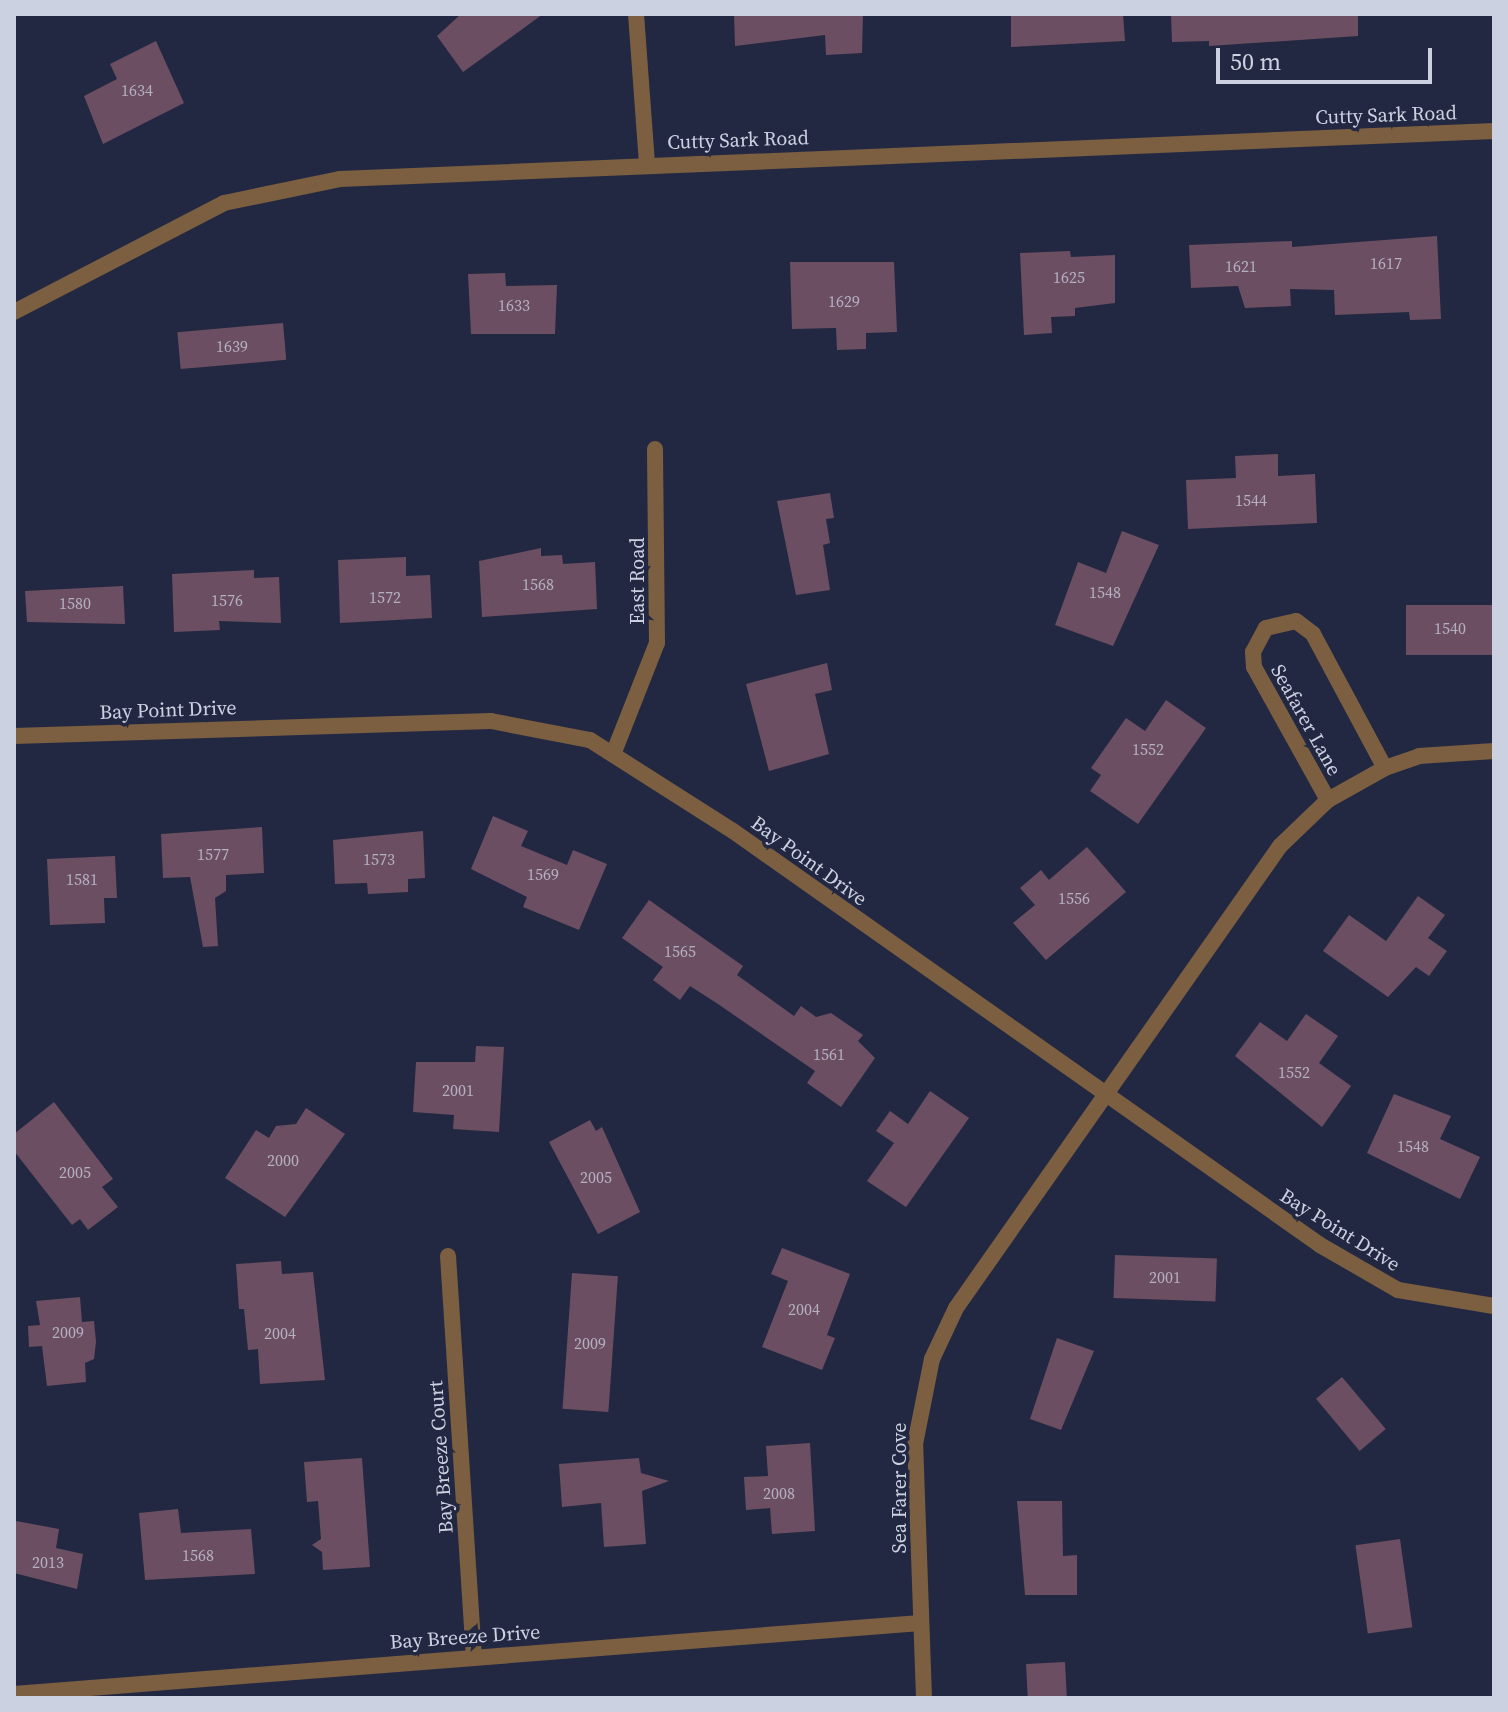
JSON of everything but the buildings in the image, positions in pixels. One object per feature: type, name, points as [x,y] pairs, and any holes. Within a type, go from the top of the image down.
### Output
[{"type":"street","points":[[636,14],[647,164]]},
{"type":"street","name":"Cutty Sark Road","points":[[14,312],[166,230],[278,187],[647,164],[1494,131]]},
{"type":"street","name":"East Road","points":[[614,752],[657,643],[655,449]]},
{"type":"street","name":"Seafarer Lane","points":[[1328,800],[1254,667],[1266,628],[1296,621],[1313,634],[1385,768]]},
{"type":"street","name":"Bay Point Drive","points":[[14,736],[491,721],[537,725],[614,752],[1106,1092],[1320,1245],[1398,1290],[1494,1306]]},
{"type":"street","name":"Seafarer Lane","points":[[1106,1092],[1280,846],[1328,800],[1385,768],[1419,756],[1494,751]]},
{"type":"street","name":"Sea Farer Cove","points":[[924,1698],[915,1444],[932,1359],[956,1308],[1106,1092]]},
{"type":"street","name":"Bay Breeze Court","points":[[448,1256],[474,1656]]},
{"type":"street","name":"Bay Breeze Drive","points":[[14,1694],[920,1623]]}]
